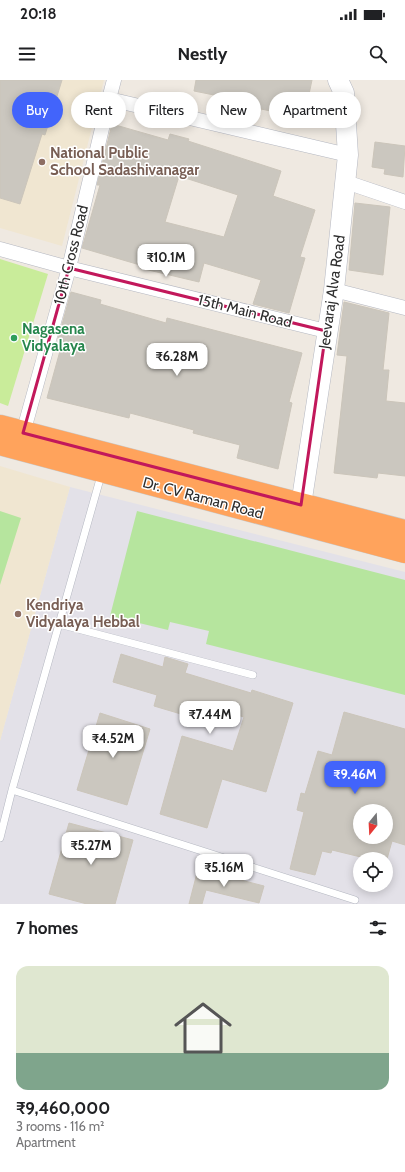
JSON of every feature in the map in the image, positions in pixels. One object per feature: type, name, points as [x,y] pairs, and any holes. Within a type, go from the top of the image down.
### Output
[{"type":"highway","name":"Dr. CV Raman Road","points":[[0,426],[23,433],[302,496],[405,531]]},
{"type":"highway","name":"Dr. CV Raman Road","points":[[0,444],[405,552]]},
{"type":"street","name":"10th Cross Road","points":[[111,92],[114,80]]},
{"type":"street","name":"Jeevaraj Alva Road","points":[[302,496],[326,331],[334,290],[346,182],[348,156],[344,93],[338,80]]},
{"type":"street","points":[[126,103],[348,156]]},
{"type":"street","name":"10th Cross Road","points":[[23,433],[69,268],[102,128]]},
{"type":"street","points":[[346,182],[405,202]]},
{"type":"street","name":"15th Main Road","points":[[0,249],[69,268],[326,331]]},
{"type":"street","points":[[334,290],[405,308]]},
{"type":"lane","points":[[0,838],[12,790],[102,471]]},
{"type":"lane","points":[[59,624],[253,674]]},
{"type":"lane","points":[[12,790],[355,900]]},
{"type":"highlighted area","points":[[69,268],[326,331],[301,505],[23,433]]},
{"type":"shaded area","name":"National Public School Sadashivanagar","points":[[0,80],[104,80],[101,92],[71,92],[71,128],[92,128],[62,246],[0,228]]},
{"type":"shaded area","name":"Kendriya Vidyalaya Hebbal","points":[[0,466],[70,487],[0,741]]},
{"type":"shaded area","points":[[70,487],[405,572],[405,904],[0,904],[0,741]]},
{"type":"green space","name":"Nagasena Vidyalaya","points":[[0,259],[48,274],[8,406],[0,403]]},
{"type":"green space","points":[[0,511],[21,518],[0,585]]},
{"type":"green space","points":[[137,511],[405,580],[405,695],[206,644],[209,631],[170,622],[168,630],[110,616]]},
{"type":"building","points":[[0,80],[62,80],[58,92],[12,92],[12,128],[47,128],[45,135],[42,134],[20,204],[0,198]]},
{"type":"building","points":[[196,80],[312,80],[309,92],[269,92],[269,111],[261,109],[261,92],[206,92],[206,93],[194,91]]},
{"type":"building","points":[[111,128],[126,128],[168,140],[170,134],[189,139],[188,141],[281,171],[273,196],[315,210],[300,257],[305,258],[289,313],[253,304],[261,280],[204,263],[199,282],[140,268],[140,265],[82,248],[100,185],[97,185]],"holes":[[[179,176],[238,195],[224,237],[165,222]]]},
{"type":"building","points":[[375,142],[405,146],[403,177],[384,174],[385,169],[372,167]]},
{"type":"building","points":[[355,203],[390,207],[383,275],[349,270]]},
{"type":"building","points":[[71,292],[101,300],[100,304],[166,323],[167,318],[302,353],[289,402],[292,403],[278,469],[237,458],[240,445],[193,433],[194,430],[130,413],[129,418],[47,398],[63,340],[58,339]]},
{"type":"building","points":[[344,302],[389,313],[383,370],[389,370],[386,401],[405,403],[405,476],[378,473],[377,478],[334,473],[347,356],[337,355]]},
{"type":"building","points":[[121,654],[163,667],[165,657],[188,664],[185,673],[251,693],[252,690],[293,703],[266,792],[222,779],[207,828],[160,814],[182,736],[233,751],[244,717],[195,703],[191,717],[154,706],[157,695],[113,682]]},
{"type":"building","points":[[344,712],[405,729],[405,845],[393,841],[393,804],[353,804],[353,844],[391,844],[389,852],[353,852],[353,855],[332,850],[331,853],[322,851],[315,875],[290,869],[304,812],[297,810],[301,793],[305,794],[318,751],[332,755]]},
{"type":"building","points":[[100,713],[150,729],[127,805],[77,790]]},
{"type":"building","points":[[69,823],[133,840],[115,904],[87,904],[49,894]]},
{"type":"building","points":[[198,869],[264,886],[259,903],[206,890],[202,904],[189,904]]},
{"type":"place","name":"National Public School Sadashivanagar","points":[[42,162]]},
{"type":"place","name":"Nagasena Vidyalaya","points":[[14,338]]},
{"type":"place","name":"Kendriya Vidyalaya Hebbal","points":[[18,614]]}]
